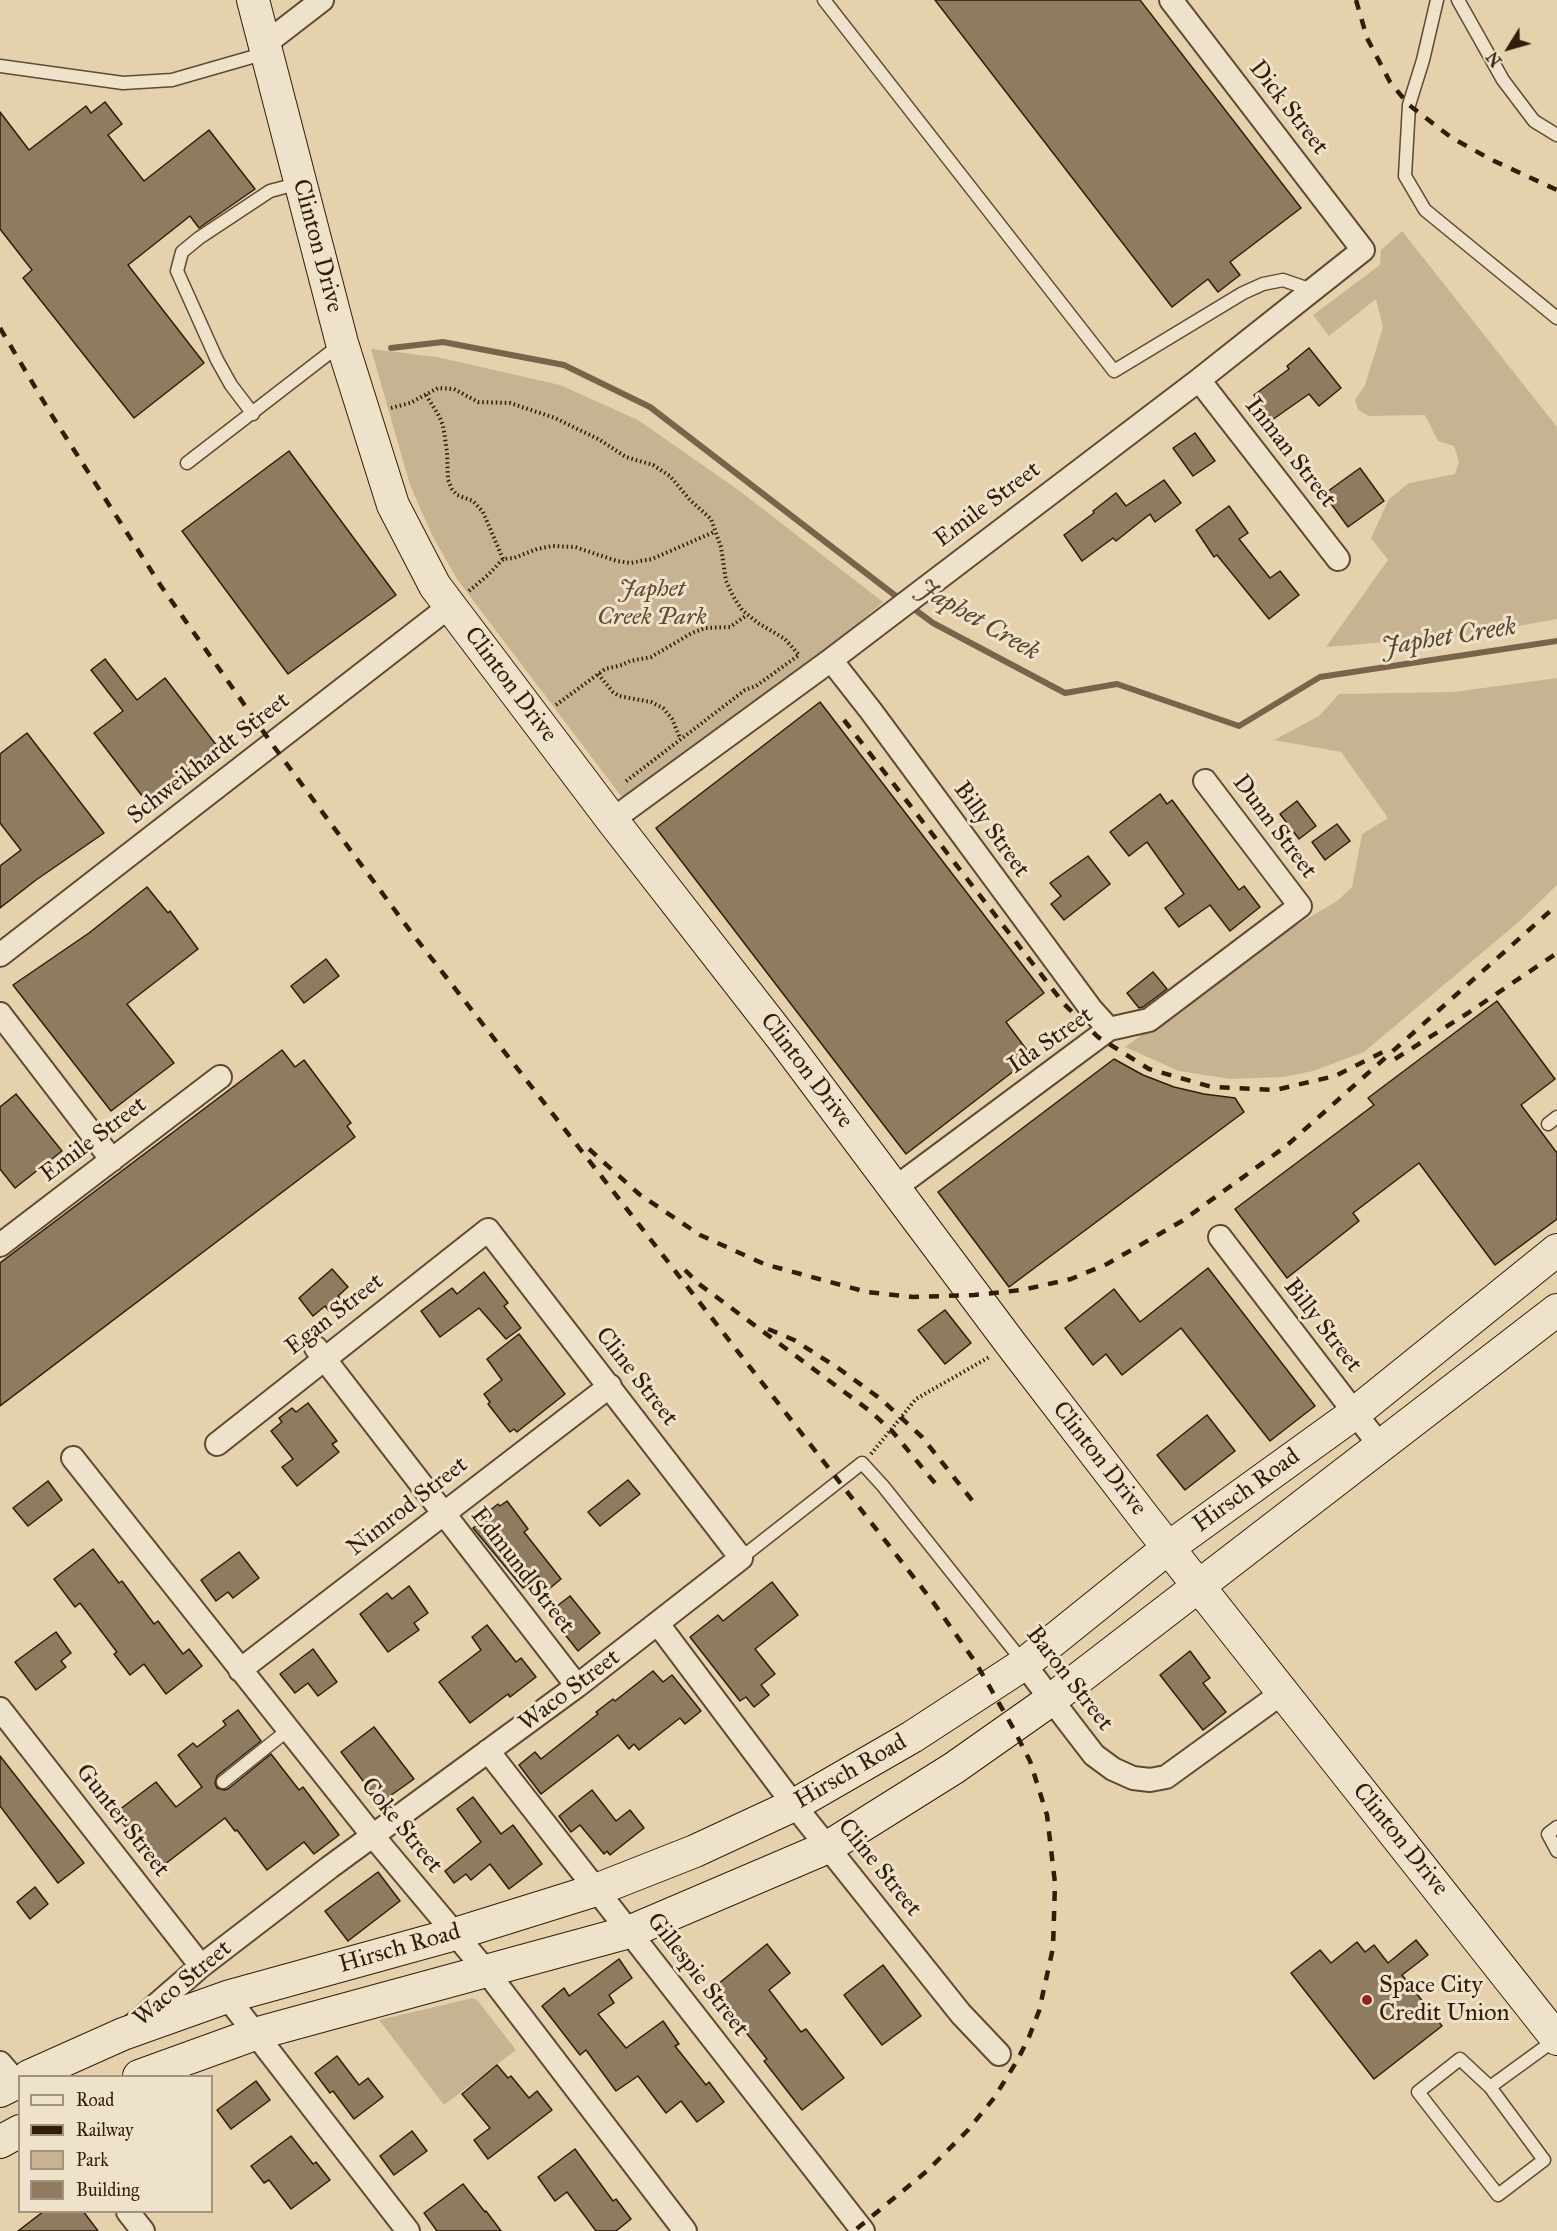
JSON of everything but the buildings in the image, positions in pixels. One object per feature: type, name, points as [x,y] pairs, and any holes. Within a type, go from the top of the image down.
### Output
[{"type":"main road","name":"Clinton Drive","points":[[254,0],[342,343],[393,505],[418,557],[459,598],[612,820],[895,1188],[1011,1344],[1168,1548],[1557,2039]]},
{"type":"main road","name":"Hirsch Road","points":[[26,2075],[123,2034],[227,1997],[455,1934],[596,1890],[695,1851],[794,1804],[912,1737],[1024,1664],[1168,1548],[1355,1413],[1557,1250]]},
{"type":"main road","name":"Hirsch Road","points":[[142,2075],[255,2034],[629,1932],[828,1847],[954,1768],[1052,1700],[1557,1310]]},
{"type":"main road","points":[[0,2142],[18,2132]]},
{"type":"street","points":[[266,48],[322,0]]},
{"type":"street","name":"Dick Street","points":[[1171,0],[1363,250]]},
{"type":"street","name":"Emile Street","points":[[612,820],[838,655],[1199,380],[1363,250]]},
{"type":"street","name":"Inman Street","points":[[1199,380],[1338,559]]},
{"type":"street","name":"Schweikhardt Street","points":[[0,955],[459,598]]},
{"type":"street","name":"Billy Street","points":[[838,655],[871,711],[1084,1000],[1109,1029]]},
{"type":"street","name":"Dunn Street","points":[[1205,781],[1300,906]]},
{"type":"street","name":"Ida Street","points":[[895,1188],[1109,1029],[1149,1020],[1300,906]]},
{"type":"street","points":[[0,1014],[112,1160]]},
{"type":"street","name":"Emile Street","points":[[0,1245],[220,1077]]},
{"type":"street","name":"Egan Street","points":[[217,1444],[319,1353],[488,1230]]},
{"type":"street","name":"Cline Street","points":[[488,1230],[741,1558]]},
{"type":"street","name":"Billy Street","points":[[1220,1237],[1382,1447]]},
{"type":"street","name":"Edmund Street","points":[[319,1353],[577,1686]]},
{"type":"street","name":"Nimrod Street","points":[[240,1670],[610,1386]]},
{"type":"street","name":"Coke Street","points":[[73,1458],[373,1836],[487,1972],[685,2231]]},
{"type":"street","name":"Waco Street","points":[[123,2034],[201,1966],[577,1686],[741,1558]]},
{"type":"street","name":"Cline Street","points":[[658,1624],[828,1847],[961,2014],[999,2054]]},
{"type":"street","name":"Baron Street","points":[[1024,1664],[1094,1755],[1113,1769],[1133,1778],[1150,1780],[1166,1777],[1282,1693]]},
{"type":"street","name":"Gunter Street","points":[[0,1709],[201,1966]]},
{"type":"street","name":"Gillespie Street","points":[[488,1751],[863,2231]]},
{"type":"street","points":[[227,1997],[408,2231]]},
{"type":"street","points":[[130,2213],[143,2231]]},
{"type":"lane","points":[[824,0],[1114,370],[1243,293],[1263,284],[1283,280],[1312,290]]},
{"type":"lane","points":[[1437,0],[1424,60],[1409,105],[1405,177],[1425,210],[1557,318]]},
{"type":"lane","points":[[1458,0],[1503,80],[1534,121],[1557,135]]},
{"type":"lane","points":[[0,66],[123,83],[172,80],[266,48]]},
{"type":"lane","points":[[253,414],[231,385],[177,271],[182,252],[199,238],[270,191],[301,183]]},
{"type":"lane","points":[[187,463],[342,343]]},
{"type":"lane","name":"Waco Street","points":[[741,1558],[862,1463]]},
{"type":"lane","name":"Baron Street","points":[[862,1463],[883,1486],[1024,1664]]},
{"type":"lane","points":[[223,1782],[288,1730]]},
{"type":"lane","points":[[1557,1827],[1548,1834],[1557,1851]]},
{"type":"lane","points":[[1490,2088],[1557,2039]]},
{"type":"lane","points":[[1460,2059],[1490,2088],[1544,2160],[1498,2195],[1418,2092],[1460,2059]]},
{"type":"path","points":[[391,408],[438,388],[454,389],[478,402],[510,403],[555,418],[600,440],[626,457],[662,470],[711,519],[721,548],[726,581],[747,615],[785,639],[799,655],[756,686],[745,690],[618,788]]},
{"type":"path","points":[[426,395],[443,425],[448,480],[452,489],[457,495],[473,501],[483,512],[503,559]]},
{"type":"path","points":[[459,598],[488,575],[503,559],[514,558],[537,549],[552,546],[575,547],[617,561],[641,562],[714,532]]},
{"type":"path","points":[[556,705],[605,669],[651,657],[698,630],[730,627],[747,615]]},
{"type":"path","points":[[598,674],[619,696],[651,702],[663,708],[672,719],[680,738]]},
{"type":"path","points":[[862,1463],[916,1399],[1011,1344]]},
{"type":"green space","points":[[1402,231],[1557,427],[1557,619],[1469,635],[1326,647],[1388,560],[1371,538],[1389,499],[1409,483],[1455,474],[1459,462],[1454,446],[1438,441],[1425,415],[1369,416],[1358,410],[1355,400],[1365,385],[1383,327],[1376,299],[1329,336],[1313,315],[1380,265],[1381,250]]},
{"type":"green space","name":"Japhet Creek Park","points":[[371,349],[437,357],[560,385],[638,420],[737,489],[883,602],[808,666],[624,800],[457,579],[432,535],[410,485]]},
{"type":"green space","points":[[1557,678],[1557,885],[1521,920],[1364,1052],[1313,1071],[1284,1077],[1230,1079],[1179,1071],[1125,1047],[1280,935],[1337,901],[1352,887],[1362,834],[1388,818],[1341,752],[1274,740],[1319,716],[1339,694],[1454,692]]},
{"type":"green space","points":[[473,1998],[478,2001],[516,2050],[444,2105],[379,2020]]},
{"type":"waterway","name":"Japhet Creek","points":[[391,348],[443,342],[564,365],[650,407],[901,600]]},
{"type":"waterway","name":"Japhet Creek","points":[[910,606],[933,623],[1065,693],[1117,684],[1239,726],[1320,677],[1557,641]]},
{"type":"railway","points":[[1356,0],[1367,38],[1390,82],[1409,105],[1452,138],[1492,160],[1557,190]]},
{"type":"railway","points":[[0,328],[51,414],[161,586],[272,744],[411,932],[933,1602],[976,1663],[1030,1761],[1047,1815],[1055,1883],[1053,1948],[1039,2011],[1017,2061],[994,2098],[968,2130],[927,2171],[854,2231]]},
{"type":"railway","points":[[844,720],[1064,1004],[1098,1037],[1149,1069],[1212,1087],[1275,1090],[1335,1076],[1391,1048]]},
{"type":"railway","points":[[589,1149],[639,1194],[700,1235],[764,1264],[867,1292],[913,1297],[974,1295],[1022,1290],[1071,1279],[1107,1264],[1182,1221],[1285,1147],[1557,905]]},
{"type":"railway","points":[[1395,1059],[1557,953]]},
{"type":"railway","points":[[685,1270],[699,1284],[870,1411],[892,1431],[939,1488]]},
{"type":"railway","points":[[768,1329],[794,1340],[882,1400],[922,1437],[975,1504]]},
{"type":"place","name":"Space City Credit Union","points":[[1367,2000]]}]
